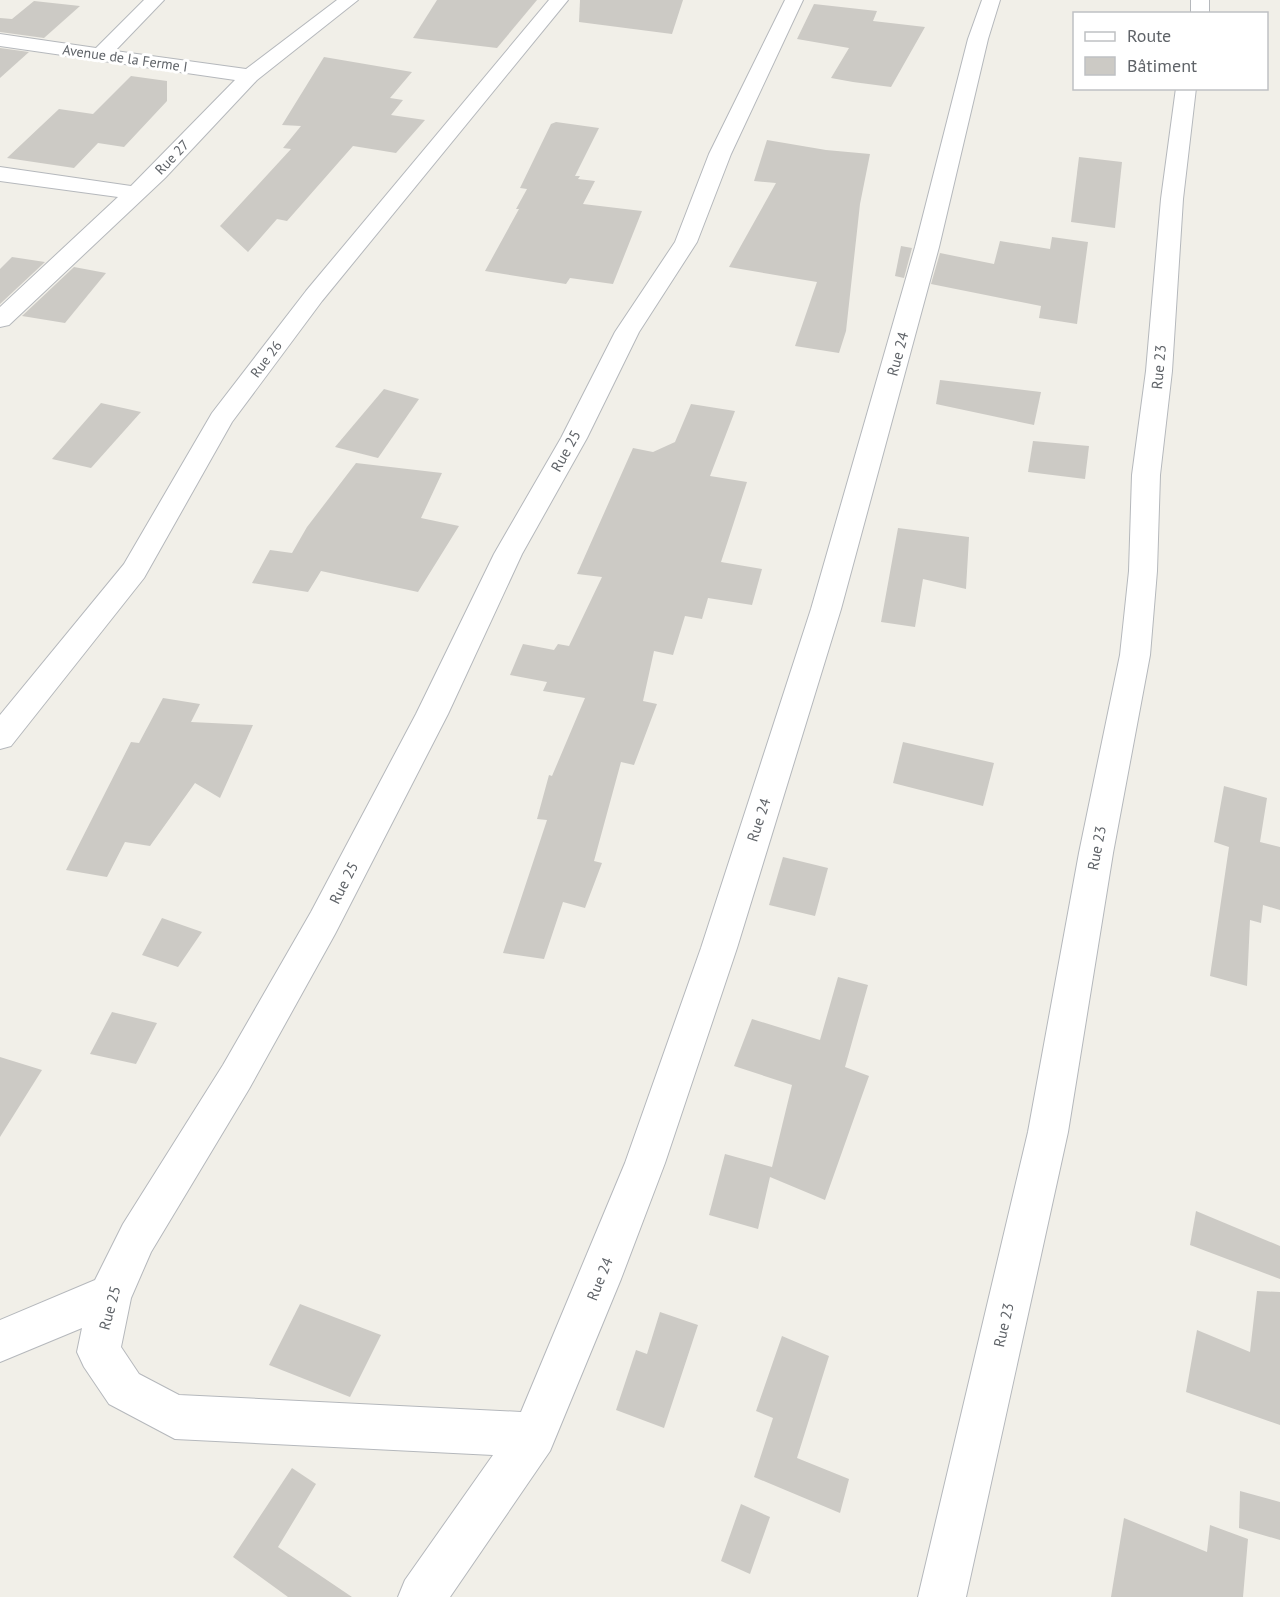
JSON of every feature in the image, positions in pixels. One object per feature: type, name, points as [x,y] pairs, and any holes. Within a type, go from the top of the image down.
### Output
[{"type":"street","points":[[101,54],[155,0]]},
{"type":"street","name":"Rue 27","points":[[0,320],[136,193],[250,76],[350,0]]},
{"type":"street","name":"Rue 26","points":[[0,737],[134,571],[221,419],[315,296],[559,0]]},
{"type":"street","name":"Rue 25","points":[[534,1435],[175,1417],[124,1389],[99,1352],[110,1294],[137,1238],[236,1077],[323,923],[432,714],[507,554],[574,438],[627,332],[686,242],[720,154],[794,0]]},
{"type":"street","name":"Rue 24","points":[[422,1597],[534,1435],[600,1279],[645,1163],[719,948],[826,609],[921,270],[978,39],[991,0]]},
{"type":"street","name":"Avenue de la Ferme I","points":[[0,40],[250,76]]},
{"type":"street","name":"Rue 23","points":[[942,1597],[1048,1132],[1096,853],[1135,656],[1143,571],[1146,475],[1159,371],[1172,199],[1186,90]]},
{"type":"street","points":[[0,174],[136,193]]},
{"type":"street","points":[[0,1341],[110,1294]]},
{"type":"building","points":[[437,0],[537,0],[497,48],[413,38]]},
{"type":"building","points":[[580,0],[683,0],[672,34],[579,22]]},
{"type":"building","points":[[34,1],[80,6],[44,38],[0,32],[0,18],[12,19]]},
{"type":"building","points":[[814,4],[877,11],[873,21],[925,27],[891,87],[831,78],[849,48],[797,39]]},
{"type":"building","points":[[0,48],[29,52],[0,78]]},
{"type":"building","points":[[324,57],[412,72],[390,98],[403,100],[391,115],[425,120],[396,153],[353,146],[287,221],[277,219],[248,252],[220,226],[291,149],[283,148],[301,126],[282,125]]},
{"type":"building","points":[[131,76],[167,81],[167,101],[124,147],[98,143],[74,168],[7,158],[59,109],[93,114]]},
{"type":"building","points":[[556,122],[599,128],[575,176],[580,176],[578,179],[595,181],[583,204],[642,211],[613,284],[570,278],[566,284],[485,271],[519,209],[516,209],[527,189],[520,188],[551,124]]},
{"type":"building","points":[[767,140],[826,150],[870,154],[860,204],[846,331],[839,353],[795,346],[817,282],[729,267],[776,183],[754,181]]},
{"type":"building","points":[[1079,157],[1122,162],[1115,228],[1071,222]]},
{"type":"building","points":[[1052,237],[1088,242],[1077,324],[1039,318],[1041,306],[931,284],[940,253],[994,264],[1000,241],[1050,249]]},
{"type":"building","points":[[901,246],[912,248],[904,278],[895,276]]},
{"type":"building","points":[[12,257],[45,262],[0,304],[0,269]]},
{"type":"building","points":[[74,267],[106,273],[65,323],[22,316]]},
{"type":"building","points":[[940,380],[1041,392],[1034,425],[936,404]]},
{"type":"building","points":[[384,389],[419,399],[378,458],[335,447]]},
{"type":"building","points":[[101,403],[141,412],[91,468],[52,459]]},
{"type":"building","points":[[691,404],[735,411],[710,476],[747,482],[721,562],[762,569],[752,605],[708,598],[702,619],[685,616],[673,655],[654,651],[643,701],[657,704],[634,765],[621,762],[594,861],[602,863],[585,908],[563,902],[544,959],[503,953],[547,820],[537,819],[549,775],[552,776],[585,698],[543,691],[547,682],[510,675],[523,644],[554,650],[558,644],[569,646],[602,577],[577,574],[633,448],[653,452],[675,442]]},
{"type":"building","points":[[1033,441],[1089,446],[1085,479],[1028,472]]},
{"type":"building","points":[[356,463],[442,473],[421,518],[459,526],[418,592],[321,571],[308,592],[252,583],[270,550],[292,553],[307,527]]},
{"type":"building","points":[[898,528],[969,537],[966,589],[923,579],[915,627],[881,622]]},
{"type":"building","points":[[163,698],[200,704],[191,722],[253,725],[220,798],[195,783],[150,846],[125,842],[107,877],[66,870],[131,742],[139,743]]},
{"type":"building","points":[[903,742],[994,763],[983,806],[893,783]]},
{"type":"building","points":[[1224,786],[1267,798],[1260,842],[1280,847],[1280,910],[1263,905],[1261,923],[1250,920],[1247,986],[1210,976],[1229,847],[1214,842]]},
{"type":"building","points":[[783,857],[828,868],[815,916],[769,905]]},
{"type":"building","points":[[162,918],[202,932],[178,967],[142,955]]},
{"type":"building","points":[[838,977],[868,985],[845,1067],[869,1076],[825,1200],[770,1177],[758,1229],[709,1215],[725,1154],[772,1167],[792,1085],[734,1066],[752,1019],[820,1040]]},
{"type":"building","points":[[112,1012],[157,1023],[136,1064],[90,1054]]},
{"type":"building","points":[[0,1057],[42,1070],[0,1137]]},
{"type":"building","points":[[1196,1211],[1280,1246],[1280,1279],[1190,1245]]},
{"type":"building","points":[[1257,1291],[1280,1292],[1280,1425],[1186,1392],[1197,1330],[1250,1352]]},
{"type":"building","points":[[300,1304],[381,1335],[350,1397],[269,1365]]},
{"type":"building","points":[[660,1312],[698,1325],[664,1428],[616,1410],[636,1350],[647,1354]]},
{"type":"building","points":[[782,1336],[829,1356],[797,1458],[849,1479],[840,1513],[754,1477],[773,1418],[756,1411]]},
{"type":"building","points":[[292,1468],[316,1484],[278,1547],[352,1597],[288,1597],[233,1557]]},
{"type":"building","points":[[1240,1491],[1280,1502],[1280,1540],[1239,1528]]},
{"type":"building","points":[[741,1504],[770,1517],[750,1574],[721,1561]]},
{"type":"building","points":[[1124,1518],[1207,1552],[1210,1525],[1248,1539],[1243,1597],[1111,1597]]}]
